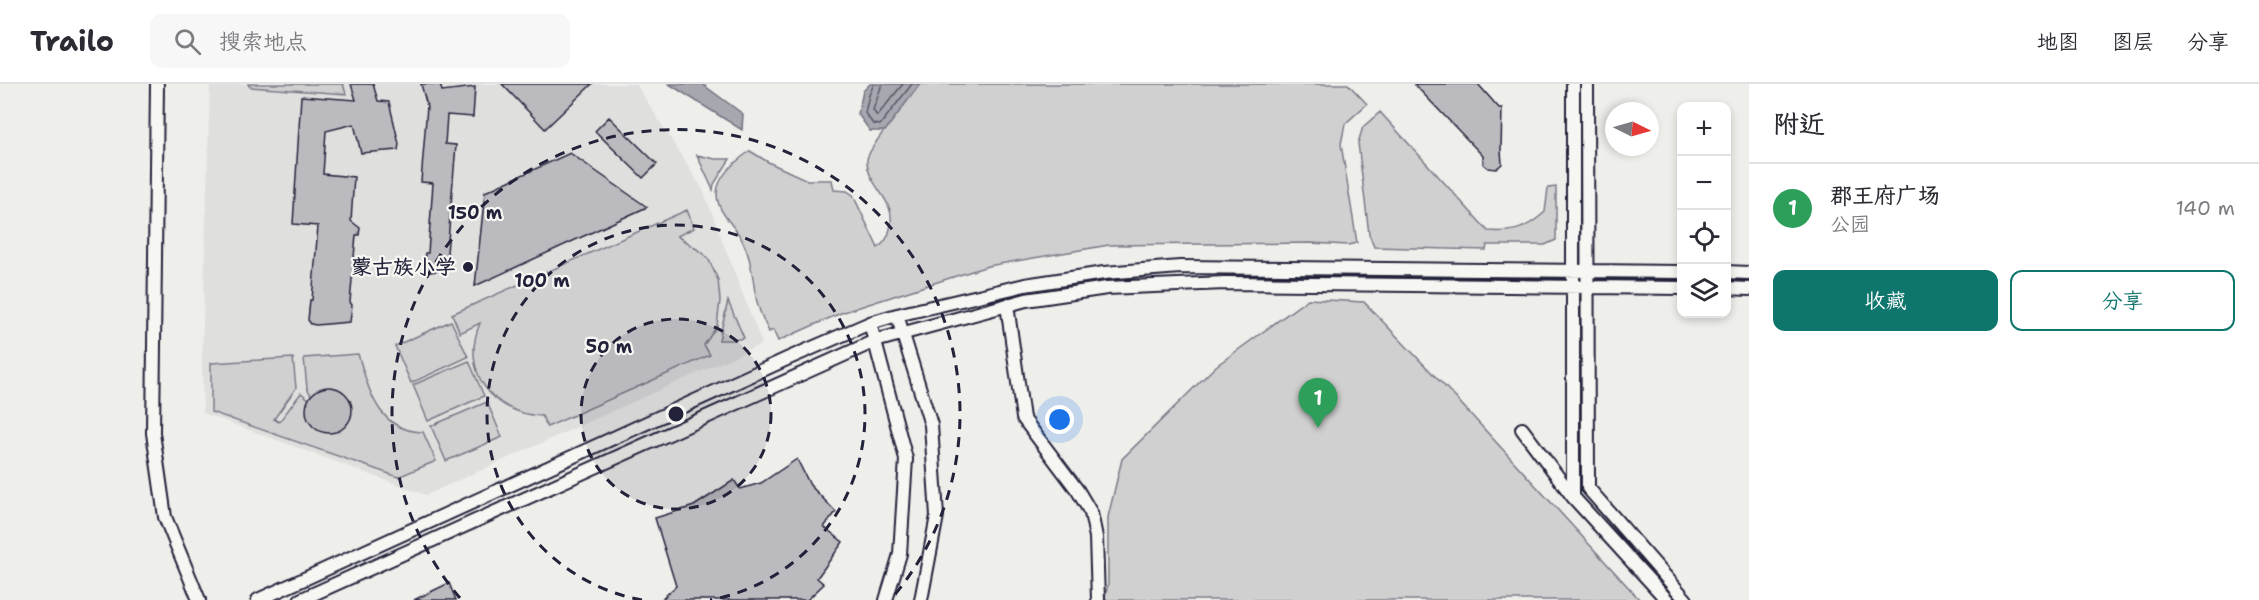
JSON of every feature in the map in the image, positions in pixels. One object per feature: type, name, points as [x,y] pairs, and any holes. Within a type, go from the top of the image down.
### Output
[{"type":"street","points":[[158,84],[153,433],[165,517],[199,600]]},
{"type":"street","points":[[1573,84],[1574,497]]},
{"type":"street","points":[[1587,84],[1588,488],[1686,600]]},
{"type":"street","points":[[258,600],[870,323],[1025,285],[1104,273],[1180,267],[1677,272]]},
{"type":"street","points":[[1731,272],[1749,273]]},
{"type":"street","points":[[300,600],[874,341],[1026,300],[1107,288],[1225,283],[1677,288]]},
{"type":"street","points":[[1731,288],[1749,288]]},
{"type":"street","points":[[1007,305],[1023,418],[1078,491],[1091,513],[1096,537],[1098,600]]},
{"type":"street","points":[[897,315],[930,425],[937,516],[921,600]]},
{"type":"street","points":[[870,323],[906,459],[900,554],[886,600]]},
{"type":"street","points":[[1522,429],[1574,497],[1667,600]]},
{"type":"shaded area","name":"蒙古族小学","points":[[210,84],[636,84],[703,190],[762,344],[426,495],[203,413],[202,359]]},
{"type":"shaded area","points":[[248,84],[343,84],[346,94],[250,87]]},
{"type":"shaded area","points":[[920,84],[1348,84],[1367,104],[1345,124],[1341,144],[1357,243],[1348,245],[1311,243],[1109,245],[988,266],[841,313],[778,341],[773,330],[769,332],[759,308],[751,265],[744,245],[720,206],[717,194],[720,181],[734,164],[750,151],[807,180],[832,180],[834,190],[847,191],[853,195],[878,248],[884,242],[890,229],[890,210],[868,170],[867,160],[881,135]]},
{"type":"shaded area","points":[[1380,112],[1488,231],[1519,229],[1532,222],[1545,212],[1548,188],[1556,187],[1556,240],[1545,245],[1487,245],[1486,250],[1374,247],[1369,234],[1358,143],[1363,127]]},
{"type":"shaded area","points":[[697,155],[715,159],[730,159],[714,184],[713,190]]},
{"type":"shaded area","points":[[687,210],[694,228],[677,236],[703,253],[709,260],[718,280],[720,300],[717,326],[704,345],[710,355],[547,427],[542,416],[508,407],[495,398],[485,387],[474,358],[475,341],[480,323],[460,333],[452,314]]},
{"type":"shaded area","points":[[1308,299],[1364,302],[1454,396],[1640,600],[1104,600],[1108,585],[1108,517],[1122,459],[1216,366]]},
{"type":"shaded area","points":[[728,301],[744,338],[719,340]]},
{"type":"shaded area","points":[[451,321],[468,357],[411,383],[395,346]]},
{"type":"shaded area","points":[[358,354],[377,406],[395,424],[407,430],[423,432],[436,461],[398,477],[211,412],[211,363],[293,358],[296,388],[274,419],[279,422],[301,393],[309,399],[311,395],[307,388],[304,358]]},
{"type":"shaded area","points":[[469,361],[484,396],[428,421],[413,385]]},
{"type":"shaded area","points":[[487,402],[502,437],[446,461],[431,426]]},
{"type":"water","points":[[669,84],[702,84],[743,114],[742,130]]},
{"type":"water","points":[[870,84],[920,84],[885,131],[870,131],[858,114],[863,91]]},
{"type":"building","points":[[351,84],[373,84],[378,101],[389,102],[399,144],[398,150],[361,153],[354,124],[326,131],[323,174],[354,177],[351,221],[360,228],[359,235],[356,235],[350,322],[316,325],[311,324],[308,320],[310,300],[312,300],[318,226],[293,224],[301,96],[356,100]]},
{"type":"building","points":[[421,84],[440,84],[442,91],[475,87],[473,117],[447,115],[445,144],[456,145],[447,253],[452,260],[451,269],[430,272],[425,271],[425,253],[428,253],[433,183],[421,182],[427,106]]},
{"type":"building","points":[[502,84],[592,84],[545,129]]},
{"type":"building","points":[[1414,84],[1478,84],[1499,108],[1502,108],[1502,164],[1496,169],[1488,168],[1483,164],[1483,156]]},
{"type":"building","points":[[609,117],[657,164],[643,178],[595,131]]},
{"type":"building","points":[[570,153],[647,207],[475,286],[485,192]]},
{"type":"building","points":[[329,387],[345,394],[352,410],[345,426],[329,433],[313,426],[306,410],[313,394]]},
{"type":"building","points":[[797,459],[810,485],[836,512],[824,527],[843,542],[817,578],[824,584],[807,600],[661,600],[676,586],[655,518],[694,506],[734,480],[740,489],[761,483]]},
{"type":"building","points":[[449,583],[456,600],[414,600]]},
{"type":"place","name":"蒙古族小学","points":[[468,267]]},
{"type":"place","name":"郡王府广场","points":[[1318,428]]}]
